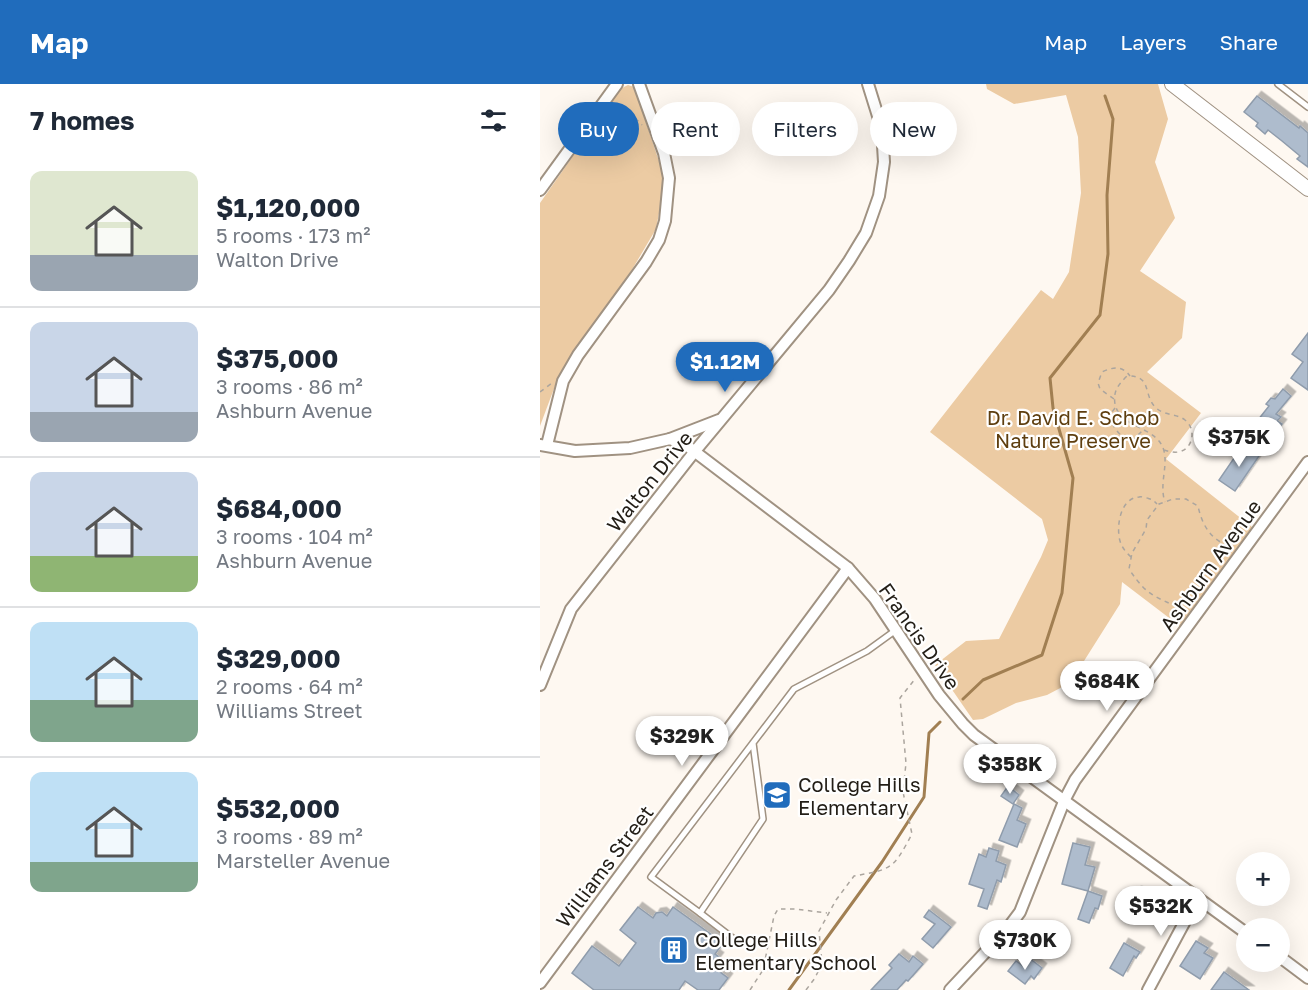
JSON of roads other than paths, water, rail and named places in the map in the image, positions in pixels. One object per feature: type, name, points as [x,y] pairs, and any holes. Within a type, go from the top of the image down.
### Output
[{"type":"street","points":[[540,190],[617,84]]},
{"type":"street","points":[[639,84],[664,153],[669,178],[665,221],[659,240],[646,262],[578,355],[563,381],[543,445],[575,451],[630,448],[670,439],[722,419]]},
{"type":"street","name":"Walton Drive","points":[[541,677],[571,609],[695,451],[829,290],[866,233],[879,196],[884,162],[882,129],[868,84]]},
{"type":"street","points":[[1172,84],[1308,189]]},
{"type":"street","name":"Francis Drive","points":[[670,439],[695,451],[848,568],[875,599],[939,695],[974,735],[1236,926]]},
{"type":"street","name":"Ashburn Avenue","points":[[950,990],[1020,912],[1065,799],[1075,780],[1308,462]]},
{"type":"street","name":"Williams Street","points":[[540,983],[848,568]]},
{"type":"street","points":[[1148,990],[1198,897]]},
{"type":"street","points":[[1290,964],[1308,978]]},
{"type":"lane","points":[[1278,84],[1308,107]]},
{"type":"lane","points":[[738,943],[651,877],[794,689],[867,651],[896,630]]},
{"type":"lane","points":[[700,913],[763,819],[753,743]]},
{"type":"waterway","points":[[963,699],[983,680],[1042,655],[1062,593],[1073,478],[1053,408],[1050,378],[1100,315],[1108,254],[1107,195],[1113,119],[1105,96]]},
{"type":"waterway","points":[[789,990],[882,862],[924,797],[929,733],[940,722]]},
{"type":"place","name":"College Hills Elementary","points":[[777,795]]},
{"type":"place","name":"College Hills Elementary School","points":[[674,950]]},
{"type":"park label","name":"Dr. David E. Schob Nature Preserve","points":[[1073,428]]}]
